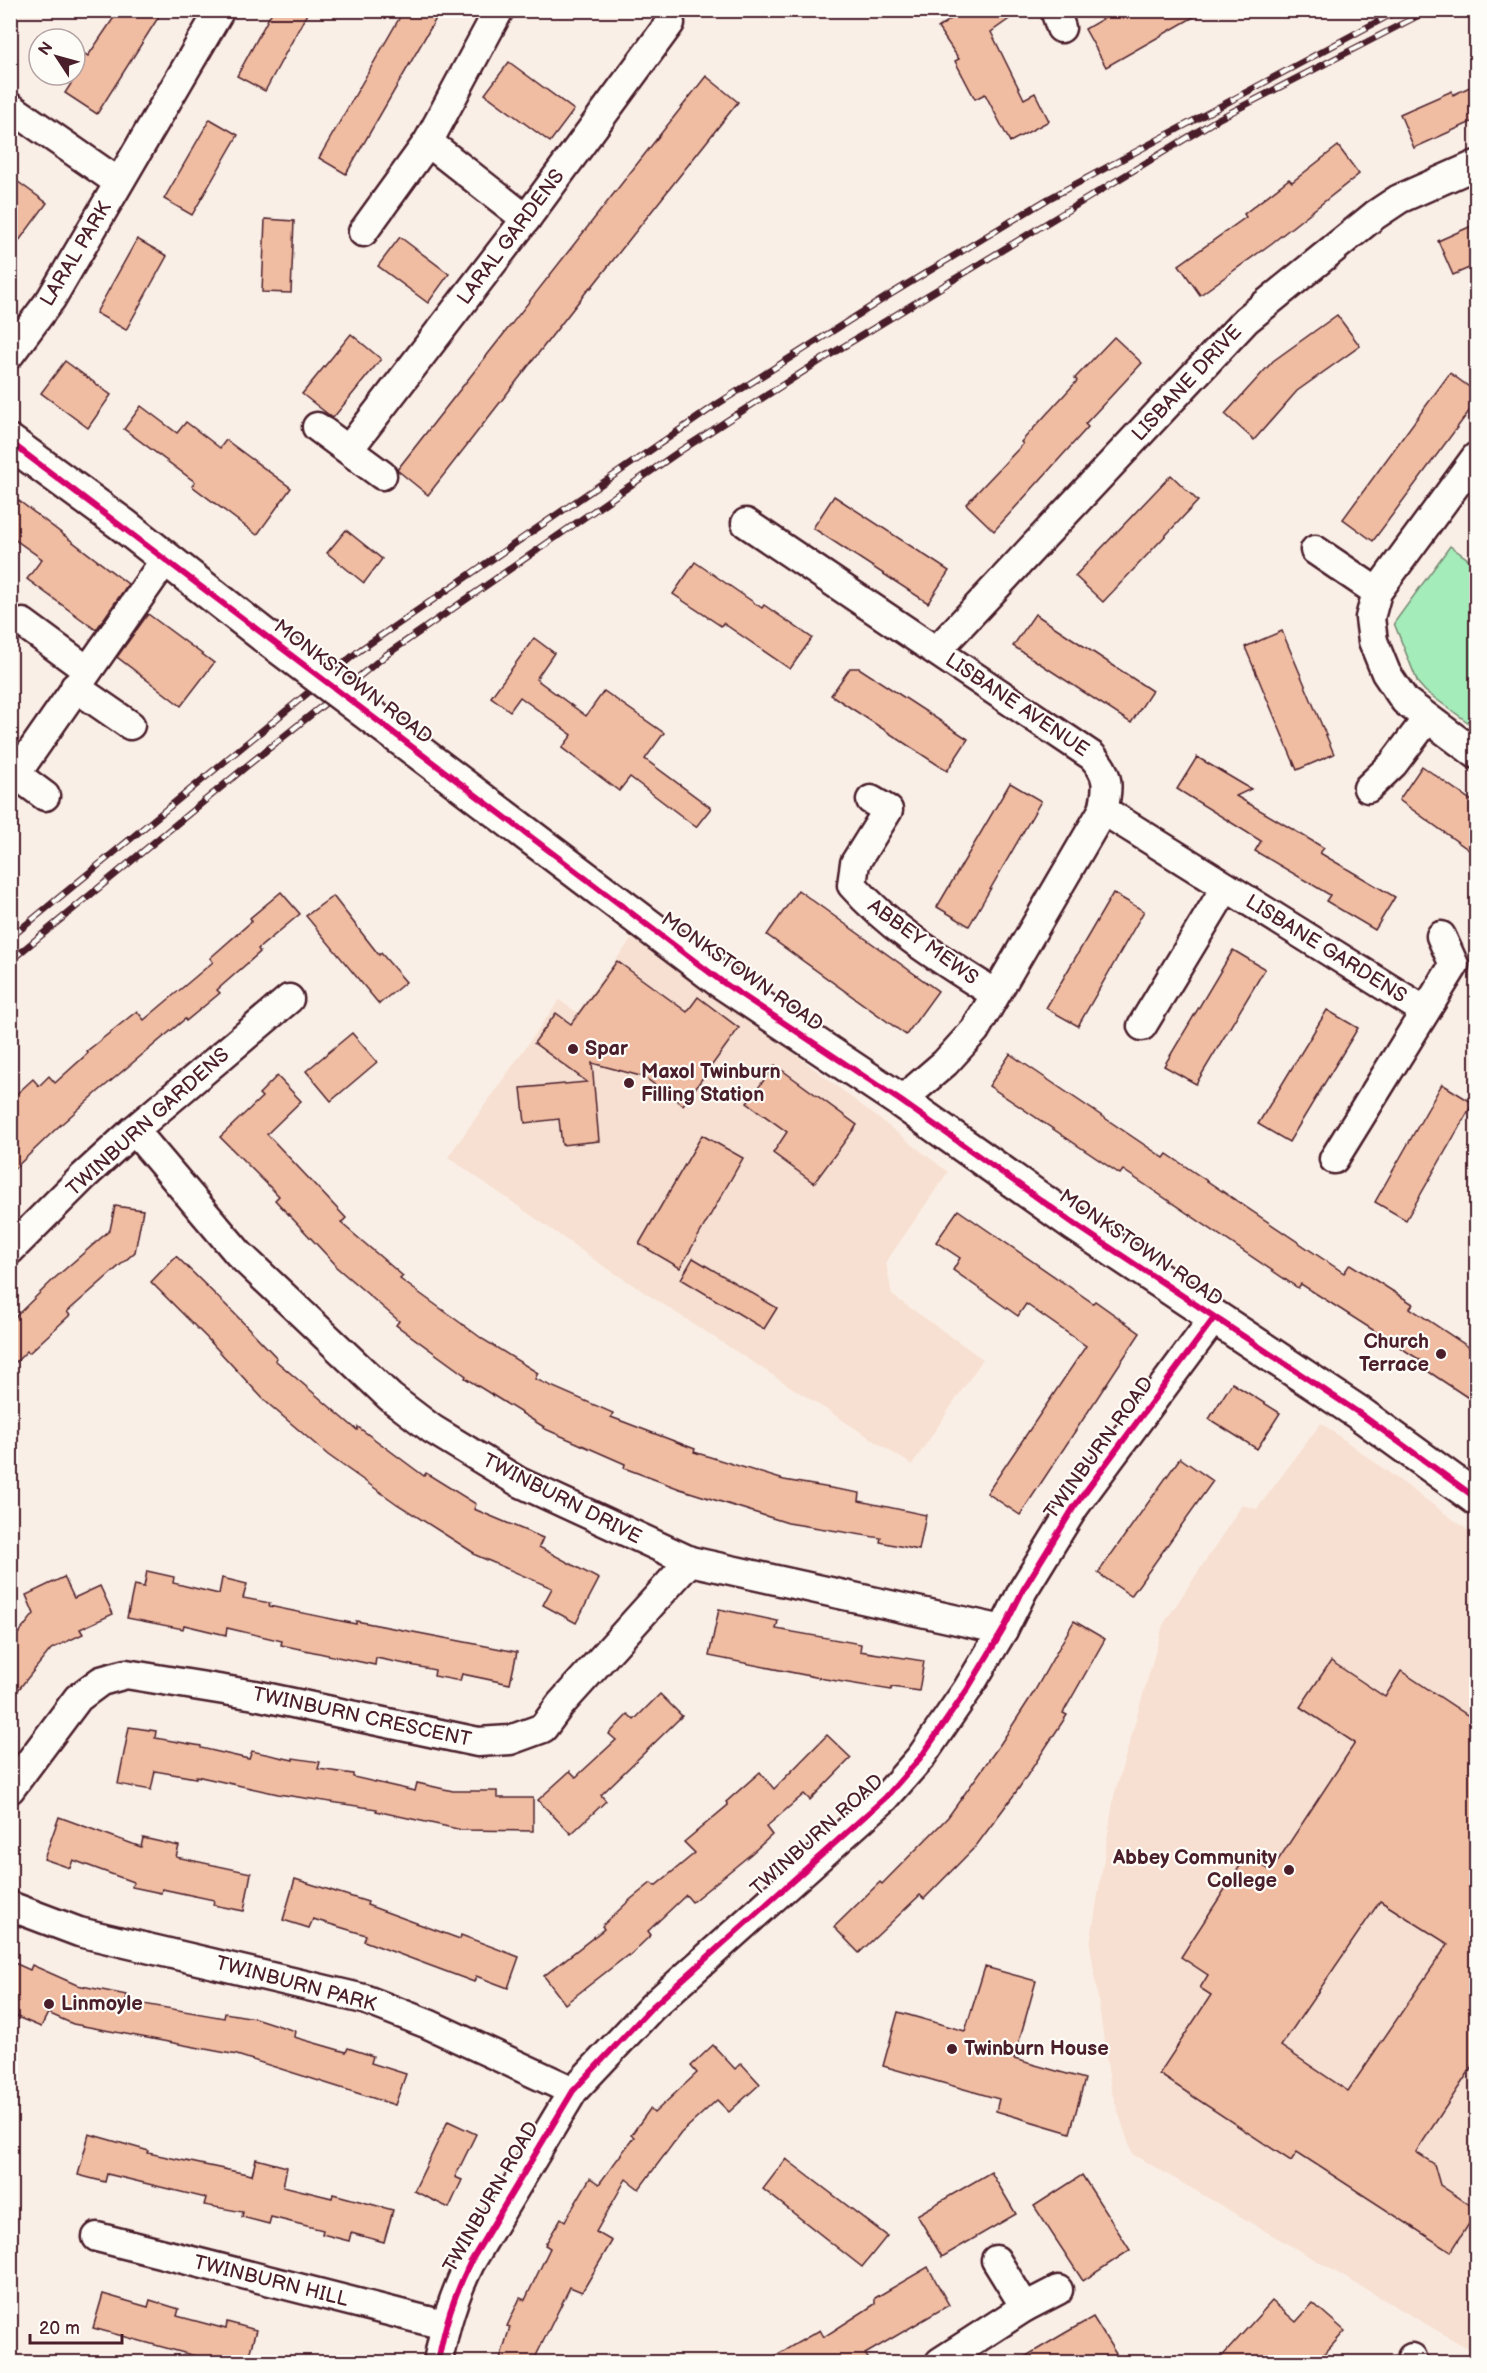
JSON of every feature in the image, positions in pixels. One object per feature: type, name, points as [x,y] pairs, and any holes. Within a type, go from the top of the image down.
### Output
[{"type":"street","name":"LARAL PARK","points":[[10,354],[51,299],[220,10]]},
{"type":"street","points":[[363,232],[428,142],[499,10]]},
{"type":"street","name":"LARAL GARDENS","points":[[350,449],[526,219],[670,23]]},
{"type":"street","name":"LARAL PARK","points":[[10,107],[118,182]]},
{"type":"street","points":[[428,142],[526,219]]},
{"type":"street","name":"LISBANE DRIVE","points":[[937,650],[1246,320],[1375,215],[1399,200],[1476,165]]},
{"type":"street","points":[[317,427],[350,449],[382,475]]},
{"type":"street","name":"MONKSTOWN ROAD","points":[[10,442],[122,524],[165,560],[721,981],[901,1101],[1214,1318],[1359,1413],[1476,1498]]},
{"type":"street","points":[[1476,457],[1377,592],[1370,618],[1373,641],[1386,673],[1405,701],[1476,754]]},
{"type":"street","name":"LISBANE AVENUE","points":[[746,523],[1092,756],[1104,769],[1107,783],[1103,810],[975,1030],[945,1063],[901,1101]]},
{"type":"street","points":[[1315,550],[1377,592]]},
{"type":"street","points":[[45,796],[13,772],[165,560]]},
{"type":"street","points":[[23,622],[130,725]]},
{"type":"street","points":[[1368,788],[1393,764],[1427,719]]},
{"type":"street","name":"ABBEY MEWS","points":[[871,800],[888,810],[855,863],[852,885],[872,908],[943,960],[995,993]]},
{"type":"street","name":"LISBANE GARDENS","points":[[1103,810],[1425,1011]]},
{"type":"street","name":"LISBANE GARDENS","points":[[1142,1026],[1226,887]]},
{"type":"street","name":"LISBANE GARDENS","points":[[1334,1159],[1454,965],[1441,936]]},
{"type":"street","name":"TWINBURN GARDENS","points":[[10,1250],[134,1130],[289,999]]},
{"type":"street","name":"TWINBURN DRIVE","points":[[134,1130],[239,1254],[390,1397],[432,1429],[519,1482],[690,1562],[1003,1630]]},
{"type":"street","name":"TWINBURN ROAD","points":[[438,2362],[444,2325],[470,2263],[573,2091],[652,2007],[885,1798],[921,1757],[967,1690],[1003,1630],[1023,1590],[1074,1507],[1214,1318]]},
{"type":"street","name":"TWINBURN CRESCENT","points":[[10,1789],[78,1698],[101,1681],[126,1674],[255,1695],[478,1742],[510,1740],[543,1728],[560,1705],[690,1562]]},
{"type":"street","name":"TWINBURN PARK","points":[[10,1905],[79,1932],[364,1999],[428,2024],[573,2091]]},
{"type":"street","name":"TWINBURN HILL","points":[[97,2237],[444,2325]]},
{"type":"street","points":[[996,2260],[1025,2307]]},
{"type":"street","points":[[940,2362],[1025,2307],[1058,2290]]},
{"type":"shaded area","points":[[632,938],[785,1046],[948,1172],[886,1262],[892,1295],[983,1359],[912,1465],[602,1265],[448,1157],[559,1000],[577,1012]]},
{"type":"shaded area","name":"Abbey Community College","points":[[1321,1423],[1476,1536],[1476,2353],[1132,2154],[1111,2090],[1090,1944],[1114,1796],[1163,1625],[1242,1505],[1257,1509]]},
{"type":"green space","points":[[1450,546],[1476,565],[1476,713],[1469,723],[1425,691],[1418,683],[1394,623]]},
{"type":"building","points":[[119,10],[163,10],[97,114],[65,93],[69,87],[87,87],[88,56]]},
{"type":"building","points":[[273,10],[309,10],[265,91],[237,76]]},
{"type":"building","points":[[404,10],[441,10],[346,174],[319,158]]},
{"type":"building","points":[[964,10],[1022,10],[991,32],[1024,99],[1035,93],[1049,121],[1010,142],[985,94],[975,99],[955,61],[959,59],[938,28]]},
{"type":"building","points":[[1118,10],[1206,10],[1106,67],[1085,29]]},
{"type":"building","points":[[509,62],[574,110],[550,142],[485,94]]},
{"type":"building","points":[[706,76],[738,102],[428,495],[397,470]]},
{"type":"building","points":[[1476,84],[1476,120],[1414,148],[1400,114],[1452,91],[1453,95]]},
{"type":"building","points":[[210,119],[238,135],[192,215],[164,199]]},
{"type":"building","points":[[1338,146],[1359,174],[1272,243],[1200,295],[1179,265],[1246,217],[1244,214],[1289,179],[1292,182]]},
{"type":"building","points":[[10,176],[47,203],[10,253]]},
{"type":"building","points":[[265,219],[294,221],[291,293],[262,292]]},
{"type":"building","points":[[1476,224],[1476,265],[1453,275],[1438,241]]},
{"type":"building","points":[[400,237],[449,274],[428,303],[378,266]]},
{"type":"building","points":[[137,239],[167,256],[126,330],[96,313]]},
{"type":"building","points":[[1337,315],[1360,346],[1297,391],[1254,440],[1225,414],[1273,361]]},
{"type":"building","points":[[351,334],[381,359],[333,418],[302,394]]},
{"type":"building","points":[[1114,337],[1142,363],[1085,424],[1088,427],[994,531],[966,504],[1023,444],[1021,442],[1077,381],[1075,378]]},
{"type":"building","points":[[65,361],[111,395],[88,428],[41,393]]},
{"type":"building","points":[[1450,373],[1476,392],[1476,402],[1373,541],[1343,519]]},
{"type":"building","points":[[141,406],[177,433],[186,422],[220,448],[226,440],[291,488],[257,535],[192,486],[195,482],[124,429]]},
{"type":"building","points":[[1171,475],[1198,501],[1103,602],[1075,576]]},
{"type":"building","points":[[10,494],[128,584],[96,630],[27,579],[42,559],[10,536]]},
{"type":"building","points":[[834,496],[949,571],[928,603],[813,528]]},
{"type":"building","points":[[346,530],[382,559],[364,583],[327,553]]},
{"type":"building","points":[[695,562],[762,608],[764,605],[812,638],[790,669],[723,623],[721,626],[673,594]]},
{"type":"building","points":[[148,614],[214,663],[181,706],[117,657]]},
{"type":"building","points":[[1035,614],[1152,691],[1131,723],[1013,646]]},
{"type":"building","points":[[1282,631],[1334,754],[1297,770],[1245,647]]},
{"type":"building","points":[[534,638],[554,653],[536,679],[586,716],[604,691],[664,733],[645,759],[711,808],[696,827],[630,777],[619,791],[562,748],[572,735],[520,697],[510,711],[491,697]]},
{"type":"building","points":[[850,668],[859,668],[968,739],[947,771],[831,695]]},
{"type":"building","points":[[1197,757],[1251,789],[1236,796],[1324,848],[1320,853],[1395,897],[1375,930],[1326,901],[1330,895],[1255,851],[1261,841],[1177,789]]},
{"type":"building","points":[[1422,766],[1476,804],[1476,855],[1399,800]]},
{"type":"building","points":[[1010,783],[1041,801],[969,926],[937,907]]},
{"type":"building","points":[[798,890],[938,991],[906,1035],[767,935]]},
{"type":"building","points":[[281,892],[300,914],[258,949],[260,952],[217,990],[220,993],[186,1021],[185,1019],[99,1091],[10,1173],[10,1100],[33,1079],[39,1086],[49,1076],[55,1083],[88,1053],[87,1051],[137,1011],[144,1020],[213,962],[210,958],[252,921],[250,918]]},
{"type":"building","points":[[1113,893],[1144,911],[1078,1026],[1046,1008]]},
{"type":"building","points":[[333,896],[379,955],[381,953],[406,982],[379,1004],[306,916]]},
{"type":"building","points":[[1233,950],[1265,969],[1196,1084],[1164,1066]]},
{"type":"building","points":[[617,961],[687,1012],[698,997],[739,1028],[683,1105],[644,1077],[592,1063],[599,1141],[562,1145],[559,1119],[525,1123],[521,1088],[587,1082],[534,1043],[556,1013],[571,1024]]},
{"type":"building","points":[[1327,1010],[1358,1028],[1289,1142],[1258,1124]]},
{"type":"building","points":[[352,1033],[377,1062],[331,1101],[306,1071]]},
{"type":"building","points":[[1010,1054],[1164,1158],[1167,1154],[1344,1273],[1350,1264],[1413,1304],[1410,1308],[1476,1352],[1476,1403],[1417,1364],[1420,1360],[1301,1284],[1298,1288],[1123,1170],[1120,1174],[989,1086]]},
{"type":"building","points":[[775,1065],[857,1125],[814,1183],[773,1153],[787,1132],[747,1103]]},
{"type":"building","points":[[277,1076],[301,1101],[267,1134],[346,1218],[341,1223],[403,1276],[400,1279],[484,1340],[538,1373],[535,1379],[613,1413],[611,1417],[695,1449],[694,1452],[784,1480],[860,1493],[859,1501],[926,1515],[919,1550],[880,1542],[881,1538],[788,1523],[680,1489],[624,1468],[625,1464],[543,1428],[465,1378],[466,1376],[396,1325],[399,1321],[335,1266],[275,1200],[279,1196],[220,1137],[262,1097],[259,1094]]},
{"type":"building","points":[[1442,1084],[1473,1103],[1406,1220],[1375,1202]]},
{"type":"building","points":[[702,1135],[743,1158],[680,1268],[639,1244]]},
{"type":"building","points":[[115,1206],[143,1210],[135,1252],[67,1312],[70,1315],[10,1368],[10,1322],[56,1277],[110,1230]]},
{"type":"building","points":[[958,1210],[1140,1333],[1020,1515],[987,1493],[1086,1346],[1026,1304],[1018,1316],[953,1270],[960,1258],[936,1242]]},
{"type":"building","points":[[176,1256],[277,1358],[275,1360],[357,1430],[358,1427],[424,1476],[426,1473],[476,1504],[474,1509],[543,1538],[539,1547],[599,1579],[576,1623],[543,1605],[552,1588],[473,1554],[328,1455],[265,1401],[151,1282]]},
{"type":"building","points":[[693,1258],[777,1308],[764,1329],[681,1279]]},
{"type":"building","points":[[1232,1383],[1280,1413],[1257,1449],[1209,1419]]},
{"type":"building","points":[[1180,1458],[1213,1481],[1131,1596],[1098,1573]]},
{"type":"building","points":[[147,1571],[174,1577],[173,1583],[219,1594],[222,1578],[247,1584],[243,1598],[270,1603],[269,1606],[356,1624],[356,1621],[517,1652],[510,1684],[462,1674],[460,1681],[434,1676],[435,1670],[376,1658],[375,1665],[281,1645],[282,1641],[227,1628],[226,1635],[184,1625],[183,1629],[127,1618],[134,1585],[144,1587]]},
{"type":"building","points":[[64,1577],[74,1598],[100,1586],[113,1614],[80,1629],[83,1634],[51,1649],[10,1700],[10,1644],[34,1614],[26,1595]]},
{"type":"building","points":[[719,1609],[778,1621],[776,1629],[861,1644],[860,1651],[924,1661],[919,1691],[892,1687],[891,1690],[825,1679],[709,1656]]},
{"type":"building","points":[[1074,1621],[1105,1639],[1063,1713],[1067,1715],[1019,1788],[976,1846],[924,1899],[920,1895],[859,1953],[834,1927],[880,1882],[882,1884],[948,1817],[1034,1692]]},
{"type":"building","points":[[1331,1661],[1385,1697],[1401,1671],[1476,1721],[1476,2061],[1416,2152],[1434,2164],[1440,2185],[1476,2209],[1476,2213],[1451,2252],[1297,2152],[1291,2161],[1159,2074],[1211,1995],[1200,1988],[1208,1975],[1181,1957],[1247,1855],[1271,1871],[1355,1743],[1300,1707]],"holes":[[[1380,1901],[1448,1944],[1348,2091],[1281,2046]]]},
{"type":"building","points":[[660,1694],[682,1716],[601,1795],[606,1801],[571,1834],[538,1800],[570,1771],[576,1777],[616,1740],[609,1734],[628,1714],[634,1720]]},
{"type":"building","points":[[129,1727],[156,1731],[155,1738],[201,1746],[201,1748],[249,1759],[252,1751],[293,1760],[293,1758],[320,1762],[318,1769],[353,1774],[353,1777],[415,1791],[417,1783],[453,1791],[497,1791],[497,1798],[533,1798],[533,1831],[462,1830],[376,1811],[377,1809],[278,1794],[196,1776],[196,1778],[155,1771],[151,1790],[118,1784]]},
{"type":"building","points":[[827,1735],[851,1758],[810,1800],[804,1794],[766,1827],[772,1835],[751,1854],[692,1902],[686,1895],[648,1931],[651,1935],[629,1956],[565,2004],[544,1976],[604,1929],[602,1926],[631,1899],[651,1883],[655,1886],[695,1853],[684,1842],[728,1805],[726,1802],[760,1772],[774,1789]]},
{"type":"building","points":[[59,1817],[141,1847],[143,1838],[179,1846],[176,1857],[251,1873],[244,1911],[213,1905],[214,1900],[162,1889],[161,1893],[132,1887],[133,1882],[73,1860],[70,1868],[44,1859]]},
{"type":"building","points":[[295,1879],[368,1902],[367,1905],[460,1939],[461,1935],[519,1957],[508,1988],[476,1976],[474,1982],[364,1941],[366,1935],[313,1919],[309,1928],[283,1920]]},
{"type":"building","points":[[10,1961],[30,1970],[32,1965],[77,1985],[127,1995],[126,2001],[224,2018],[225,2013],[255,2018],[295,2031],[294,2037],[346,2052],[348,2048],[373,2056],[371,2063],[406,2074],[395,2105],[237,2055],[73,2024],[48,2013],[41,2027],[10,2014]]},
{"type":"building","name":"Twinburn House","points":[[985,1967],[1036,1981],[1014,2059],[1085,2079],[1070,2133],[996,2111],[999,2099],[883,2066],[898,2012],[965,2031]]},
{"type":"building","points":[[713,2045],[735,2069],[741,2063],[760,2084],[729,2112],[717,2100],[681,2133],[639,2189],[626,2179],[596,2232],[612,2241],[582,2292],[570,2287],[533,2362],[499,2362],[510,2327],[507,2326],[520,2298],[525,2300],[550,2248],[545,2245],[561,2218],[565,2221],[590,2178],[599,2184],[634,2137],[631,2135],[650,2109],[654,2113],[697,2073],[691,2066]]},
{"type":"building","points":[[448,2121],[476,2134],[455,2177],[462,2180],[449,2208],[414,2191]]},
{"type":"building","points":[[89,2134],[149,2151],[148,2153],[252,2175],[256,2159],[287,2167],[283,2186],[332,2198],[333,2194],[393,2210],[384,2242],[351,2233],[349,2241],[322,2234],[323,2230],[271,2217],[269,2224],[242,2217],[243,2212],[204,2205],[206,2198],[107,2174],[105,2182],[78,2175]]},
{"type":"building","points":[[786,2159],[887,2236],[862,2267],[763,2189]]},
{"type":"building","points":[[991,2172],[1016,2214],[942,2257],[917,2215]]},
{"type":"building","points":[[1082,2175],[1130,2250],[1083,2281],[1034,2206]]},
{"type":"building","points":[[928,2267],[949,2305],[865,2354],[871,2362],[764,2362],[820,2330],[824,2337],[875,2304],[875,2298]]},
{"type":"building","points":[[103,2294],[148,2307],[150,2300],[179,2309],[177,2316],[226,2329],[227,2322],[256,2330],[247,2362],[217,2362],[93,2328]]},
{"type":"building","points":[[1272,2301],[1296,2322],[1313,2303],[1345,2331],[1317,2362],[1217,2362]]},
{"type":"building","points":[[1093,2317],[1121,2362],[1016,2362],[1065,2333]]},
{"type":"railway","points":[[10,938],[360,650],[719,403],[891,294],[1048,199],[1399,10]]},
{"type":"railway","points":[[10,961],[386,655],[680,451],[823,359],[1218,119],[1429,10]]},
{"type":"cycle path","points":[[10,442],[721,981],[901,1101],[1076,1225],[1359,1413],[1476,1498]]},
{"type":"cycle path","points":[[438,2362],[450,2311],[470,2263],[573,2091],[652,2007],[885,1798],[921,1757],[967,1690],[1003,1630],[1023,1590],[1074,1507],[1214,1318]]},
{"type":"place","name":"Spar","points":[[573,1049]]},
{"type":"place","name":"Maxol Twinburn Filling Station","points":[[629,1083]]},
{"type":"place","name":"Church Terrace","points":[[1441,1354]]},
{"type":"place","name":"Abbey Community College","points":[[1289,1870]]},
{"type":"place","name":"Linmoyle","points":[[49,2004]]},
{"type":"place","name":"Twinburn House","points":[[952,2049]]}]
